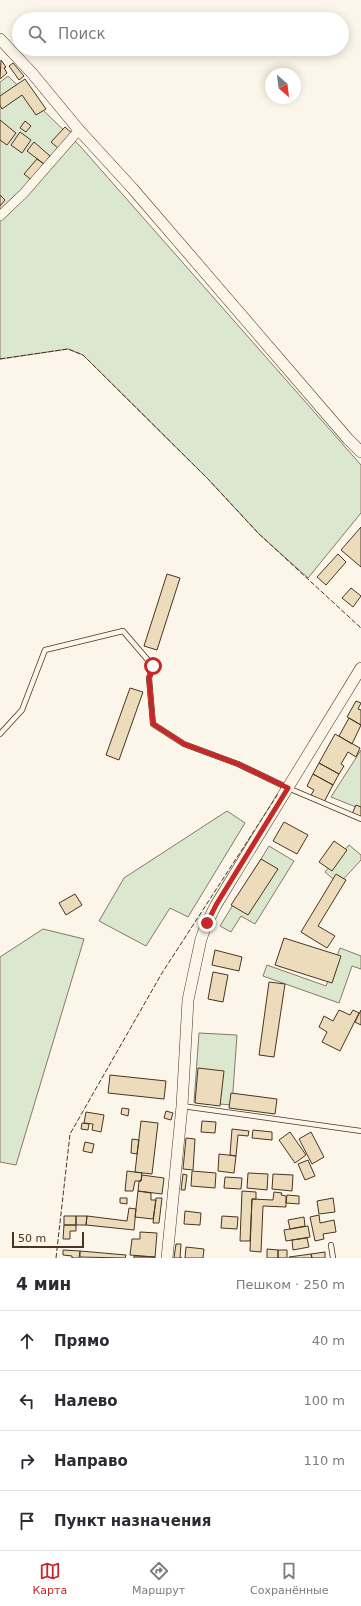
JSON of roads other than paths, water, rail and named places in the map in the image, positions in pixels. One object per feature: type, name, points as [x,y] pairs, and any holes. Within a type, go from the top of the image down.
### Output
[{"type":"street","points":[[0,39],[12,52]]},
{"type":"street","points":[[16,56],[79,130],[138,194],[348,439],[361,452]]},
{"type":"street","points":[[0,216],[24,193],[79,130]]},
{"type":"street","points":[[167,1258],[182,1106],[188,1000],[201,939],[216,905],[361,668]]},
{"type":"lane","points":[[0,734],[22,710],[45,650],[123,631],[153,666],[149,678],[153,724],[184,744],[238,764],[288,788],[361,819]]},
{"type":"lane","points":[[182,1106],[361,1131]]},
{"type":"lane","points":[[331,1245],[333,1258]]}]
